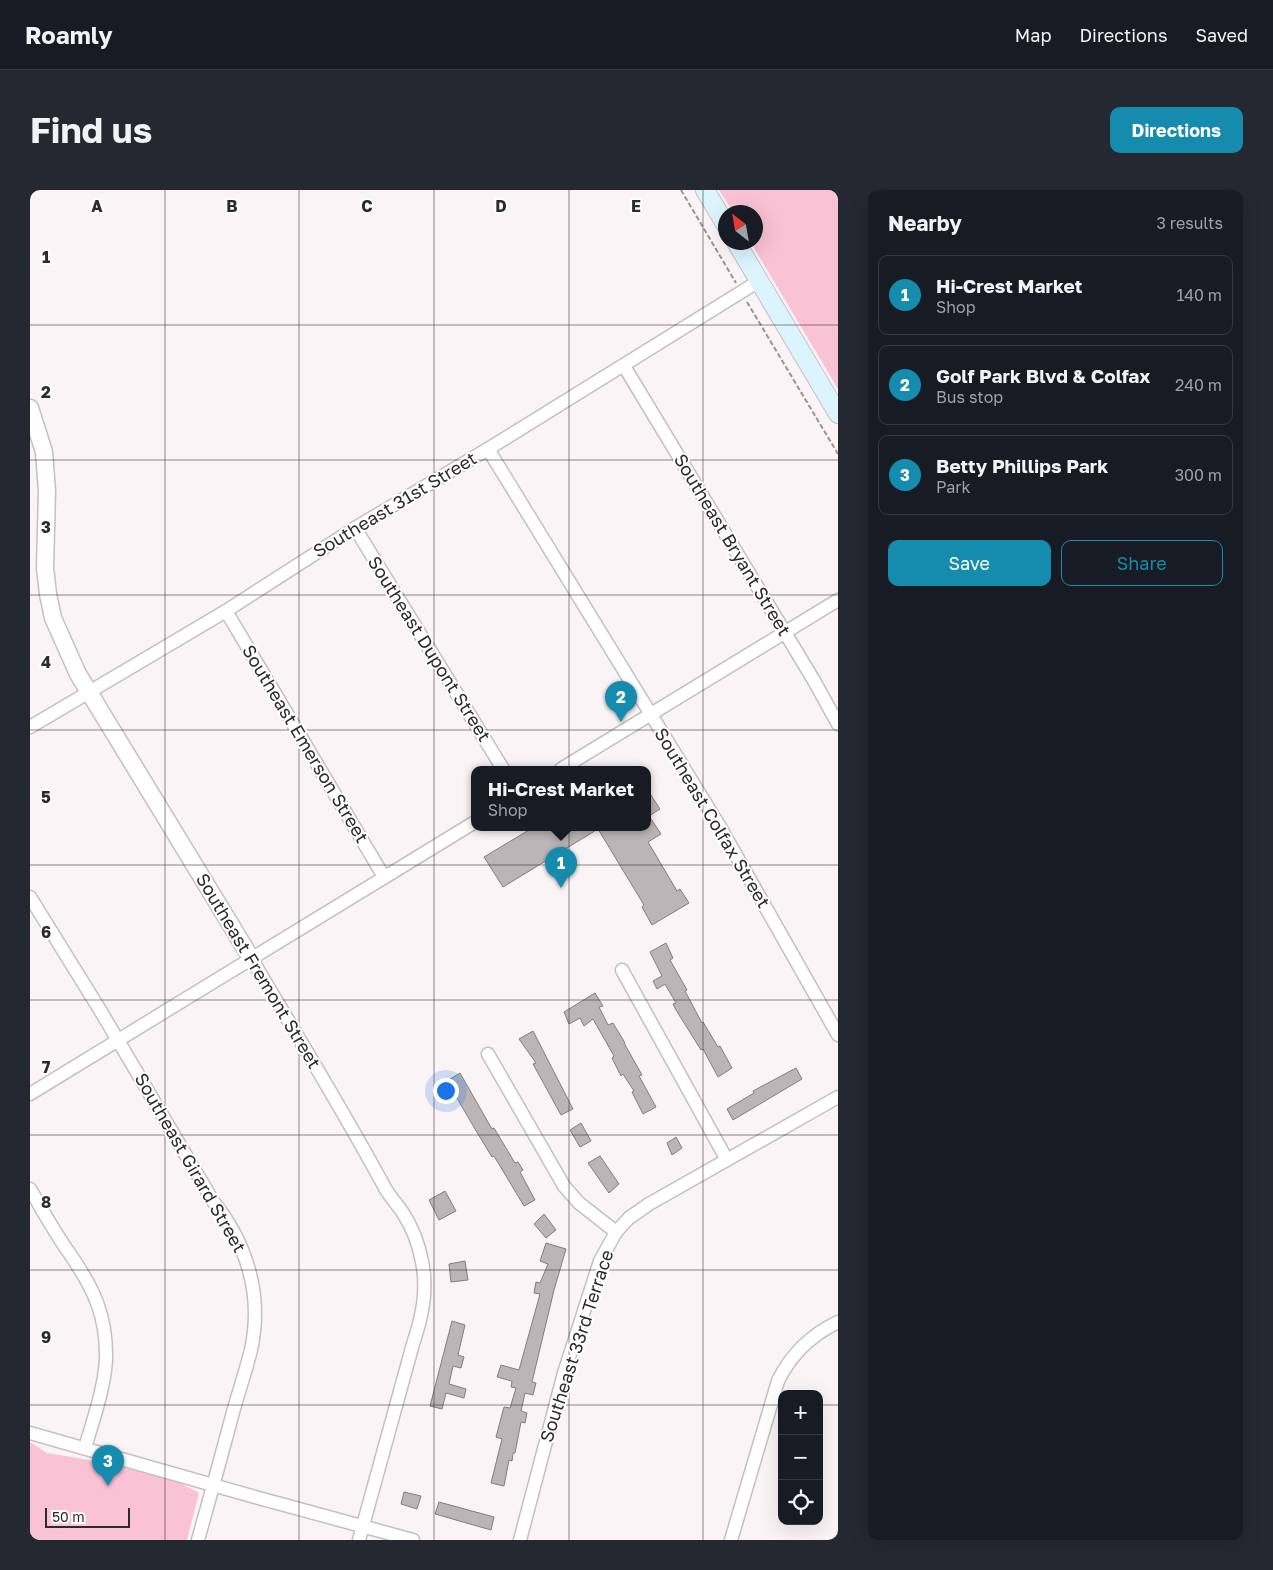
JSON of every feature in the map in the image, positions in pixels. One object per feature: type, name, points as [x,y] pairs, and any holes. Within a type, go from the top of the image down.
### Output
[{"type":"main road","points":[[705,190],[718,212]]},
{"type":"main road","points":[[741,250],[838,414]]},
{"type":"street","name":"Southeast 31st Street","points":[[30,727],[226,611],[355,528],[624,366],[759,281]]},
{"type":"street","name":"Southeast Bryant Street","points":[[624,366],[838,724]]},
{"type":"street","name":"Southeast Fremont Street","points":[[30,408],[44,452],[47,491],[45,568],[48,594],[53,618],[68,654],[251,958],[390,1196],[403,1214],[416,1240],[422,1262],[424,1304],[420,1325],[413,1344],[359,1540]]},
{"type":"street","name":"Southeast Colfax Street","points":[[488,449],[720,827],[838,1035]]},
{"type":"street","name":"Southeast Dupont Street","points":[[355,528],[501,766]]},
{"type":"street","points":[[566,766],[838,600]]},
{"type":"street","name":"Southeast Emerson Street","points":[[226,611],[384,878]]},
{"type":"street","points":[[30,1094],[471,824]]},
{"type":"street","name":"Southeast Girard Street","points":[[30,897],[118,1040],[213,1201],[234,1230],[244,1253],[253,1285],[255,1326],[251,1349],[198,1540]]},
{"type":"street","points":[[622,970],[727,1160]]},
{"type":"street","points":[[488,1054],[564,1186],[579,1202],[616,1232]]},
{"type":"street","name":"Southeast 33rd Terrace","points":[[520,1540],[564,1373],[600,1261],[616,1232],[635,1213],[649,1204],[838,1097]]},
{"type":"street","points":[[30,1189],[89,1283],[102,1317],[106,1361],[103,1382],[85,1448]]},
{"type":"street","points":[[731,1540],[778,1381],[789,1361],[802,1346],[816,1334],[838,1322]]},
{"type":"street","points":[[30,1433],[413,1540]]},
{"type":"path","points":[[681,190],[838,454]]},
{"type":"shaded area","points":[[719,190],[838,190],[838,389],[755,250],[763,250],[763,205],[729,205]]},
{"type":"shaded area","points":[[30,1442],[47,1453],[95,1461],[172,1479],[199,1493],[187,1540],[30,1540]]},
{"type":"building","points":[[651,795],[660,809],[651,815]]},
{"type":"building","points":[[651,819],[661,834],[648,842],[677,891],[680,889],[689,903],[652,925],[642,907],[644,905],[599,831],[651,831]]},
{"type":"building","points":[[527,831],[595,831],[503,887],[484,857]]},
{"type":"building","points":[[666,943],[673,958],[670,960],[687,990],[685,991],[702,1023],[718,1047],[720,1046],[732,1068],[718,1077],[703,1049],[701,1050],[676,1010],[673,1004],[676,1003],[665,984],[657,989],[653,981],[662,976],[650,952]]},
{"type":"building","points":[[595,993],[603,1006],[599,1007],[608,1025],[613,1023],[625,1043],[642,1075],[639,1076],[656,1107],[643,1114],[632,1092],[634,1091],[623,1074],[621,1076],[612,1058],[614,1056],[593,1019],[584,1026],[580,1018],[569,1024],[564,1012]]},
{"type":"building","points":[[533,1031],[573,1109],[561,1115],[533,1064],[536,1063],[519,1039]]},
{"type":"building","points":[[796,1068],[802,1079],[733,1120],[727,1109],[754,1093],[753,1091]]},
{"type":"building","points":[[460,1073],[492,1129],[494,1128],[515,1163],[518,1162],[523,1170],[520,1172],[535,1200],[524,1206],[494,1156],[492,1157],[447,1081]]},
{"type":"building","points":[[581,1123],[591,1141],[580,1147],[570,1130]]},
{"type":"building","points":[[676,1137],[682,1148],[672,1155],[667,1143]]},
{"type":"building","points":[[600,1156],[619,1184],[609,1193],[588,1163]]},
{"type":"building","points":[[445,1191],[456,1211],[439,1220],[429,1200]]},
{"type":"building","points":[[544,1214],[556,1230],[546,1238],[534,1224]]},
{"type":"building","points":[[546,1243],[566,1249],[532,1382],[536,1383],[533,1395],[525,1393],[521,1411],[527,1413],[525,1423],[521,1422],[515,1453],[513,1453],[512,1461],[509,1460],[504,1486],[491,1483],[502,1439],[496,1437],[504,1407],[510,1408],[516,1388],[511,1387],[512,1381],[497,1377],[501,1365],[519,1370],[540,1294],[534,1293],[536,1282],[540,1283],[548,1264],[540,1261]]},
{"type":"building","points":[[465,1261],[468,1280],[451,1282],[449,1264]]},
{"type":"building","points":[[452,1321],[465,1325],[458,1355],[464,1357],[461,1368],[453,1366],[449,1384],[466,1389],[464,1398],[446,1393],[442,1409],[430,1406]]},
{"type":"building","points":[[404,1492],[421,1496],[417,1509],[401,1504]]},
{"type":"building","points":[[439,1502],[494,1517],[491,1530],[435,1514]]},
{"type":"place","name":"Golf Park Blvd & Colfax","points":[[621,722]]},
{"type":"place","name":"Hi-Crest Market","points":[[561,888]]},
{"type":"place","name":"Betty Phillips Park","points":[[108,1486]]}]
